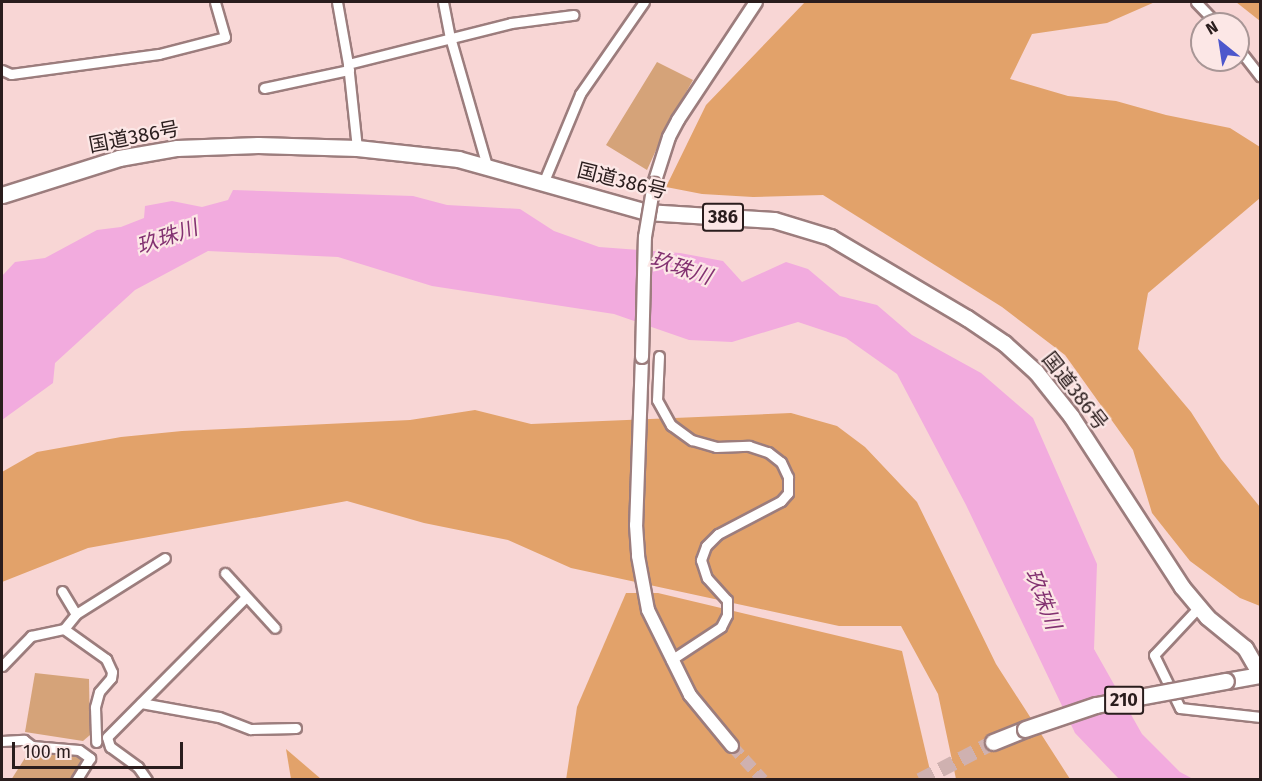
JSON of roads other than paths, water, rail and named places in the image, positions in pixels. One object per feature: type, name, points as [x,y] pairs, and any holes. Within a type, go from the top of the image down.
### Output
[{"type":"highway","name":"国道386号","points":[[2,195],[108,161],[177,148],[258,145],[357,148],[426,155],[487,166],[544,181],[591,198],[646,212],[742,217],[801,226],[843,243],[967,318],[1019,355],[1054,393],[1198,608],[1245,648],[1260,674]]},
{"type":"highway","name":"210","points":[[993,742],[1096,705],[1260,674]]},
{"type":"street","points":[[2,70],[10,74],[159,54],[225,37],[215,2]]},
{"type":"street","points":[[337,2],[349,67],[357,148]]},
{"type":"street","points":[[443,2],[450,37],[487,166]]},
{"type":"street","points":[[544,181],[580,94],[644,2]]},
{"type":"street","points":[[732,746],[690,695],[671,660],[648,610],[638,556],[636,525],[645,237],[660,161],[678,120],[756,2]]},
{"type":"street","points":[[264,88],[349,67],[450,37],[511,23],[573,15]]},
{"type":"street","points":[[1250,63],[1260,76]]},
{"type":"street","points":[[659,356],[657,400],[671,425],[692,441],[699,443],[716,447],[749,446],[768,452],[781,462],[788,477],[788,493],[781,501],[718,534],[706,546],[701,560],[707,578],[727,600],[727,615],[721,627],[671,660]]},
{"type":"street","points":[[2,666],[31,636],[64,630],[76,614],[165,558]]},
{"type":"street","points":[[225,573],[245,598],[275,628]]},
{"type":"street","points":[[62,591],[76,614]]},
{"type":"street","points":[[83,753],[96,742],[107,737],[245,598]]},
{"type":"street","points":[[1198,608],[1154,655],[1180,708],[1260,717]]},
{"type":"street","points":[[64,630],[106,659],[112,672],[111,678],[99,692],[94,706],[96,742]]},
{"type":"street","points":[[141,703],[219,717],[251,729],[296,728]]},
{"type":"street","points":[[107,737],[110,747],[138,767],[147,780]]},
{"type":"street","points":[[2,741],[24,740],[32,746],[79,750],[90,758],[76,780]]},
{"type":"water","name":"玖珠川","points":[[233,190],[413,196],[447,205],[520,209],[554,231],[599,247],[680,253],[723,261],[742,282],[786,262],[808,269],[840,296],[877,305],[912,335],[981,373],[1033,418],[1097,564],[1094,649],[1142,734],[1180,772],[1193,779],[1119,779],[1075,733],[966,505],[897,374],[846,338],[798,322],[732,342],[689,340],[614,314],[432,286],[338,257],[208,251],[135,290],[55,363],[53,383],[2,420],[2,276],[15,262],[45,258],[97,230],[121,227],[144,218],[145,206],[172,201],[202,207],[228,200]]},
{"type":"tunnel","points":[[920,780],[993,742]]},
{"type":"tunnel","points":[[732,746],[763,780]]}]
